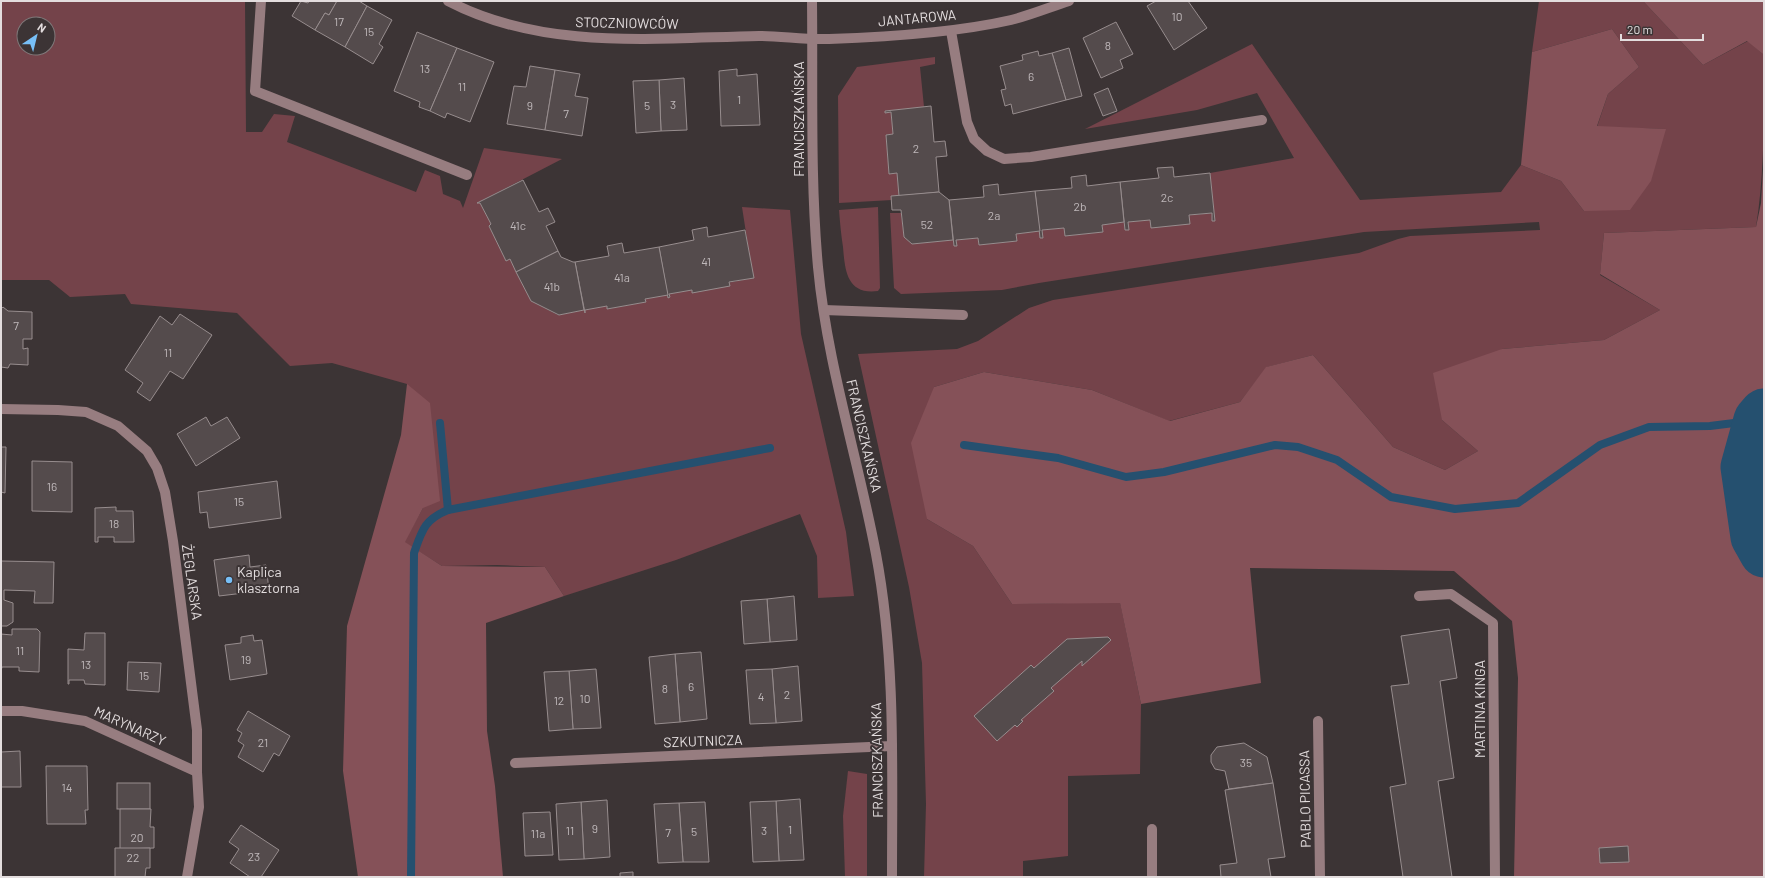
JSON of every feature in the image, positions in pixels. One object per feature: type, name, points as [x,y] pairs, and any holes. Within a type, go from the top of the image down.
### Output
[{"type":"street","points":[[261,1],[255,91],[467,175]]},
{"type":"street","name":"STOCZNIOWCÓW","points":[[448,1],[499,23],[563,36],[616,39],[766,36],[812,39]]},
{"type":"street","name":"FRANCISZKAŃSKA","points":[[812,1],[813,192],[818,268],[833,365],[876,556],[889,652],[892,746],[892,877]]},
{"type":"street","name":"JANTAROWA","points":[[812,39],[951,31],[1012,19],[1068,1]]},
{"type":"street","points":[[951,31],[967,122],[974,139],[987,151],[1004,159],[1031,157],[1262,120]]},
{"type":"street","points":[[824,310],[963,315]]},
{"type":"street","name":"ŻEGLARSKA","points":[[1,409],[86,412],[118,426],[147,452],[157,468],[165,492],[190,666],[197,730],[199,808],[187,877]]},
{"type":"street","name":"MARTINA KINGA","points":[[1419,596],[1451,594],[1493,623],[1495,877]]},
{"type":"street","name":"MARYNARZY","points":[[1,711],[22,711],[85,721],[197,772]]},
{"type":"street","name":"PABLO PICASSA","points":[[1318,721],[1320,877]]},
{"type":"street","name":"SZKUTNICZA","points":[[515,763],[892,746]]},
{"type":"street","points":[[1152,829],[1152,877]]},
{"type":"shaded area","points":[[1,1],[245,1],[246,132],[262,132],[274,114],[295,116],[287,142],[416,192],[425,170],[440,176],[443,194],[460,201],[463,208],[484,148],[562,159],[477,203],[480,203],[491,224],[489,226],[506,260],[510,259],[531,301],[558,315],[584,310],[585,313],[585,310],[607,306],[608,309],[646,302],[645,299],[668,295],[668,297],[670,297],[669,294],[753,278],[742,207],[790,210],[801,334],[846,532],[854,596],[818,598],[817,556],[800,514],[676,560],[564,596],[545,567],[497,565],[442,566],[404,542],[423,508],[407,384],[332,363],[290,366],[237,313],[131,304],[125,294],[70,297],[49,280],[1,280]]},
{"type":"shaded area","points":[[1539,1],[1643,1],[1703,65],[1748,41],[1764,55],[1764,120],[1761,185],[1756,227],[1604,233],[1600,275],[1660,310],[1604,340],[1502,349],[1442,420],[1478,451],[1445,470],[1393,447],[1313,355],[1267,367],[1240,402],[1169,421],[1092,390],[984,372],[934,387],[927,519],[973,546],[1012,604],[1120,602],[1141,704],[1140,774],[1068,776],[1068,856],[1023,861],[1023,877],[924,877],[926,804],[922,663],[909,587],[858,354],[957,349],[978,341],[1029,308],[1053,300],[1359,253],[1410,236],[1540,230],[1539,222],[1364,232],[1002,290],[901,294],[894,288],[890,213],[901,213],[904,237],[912,244],[953,240],[954,246],[956,246],[956,240],[978,238],[979,245],[1017,241],[1016,234],[1040,231],[1043,238],[1042,230],[1064,228],[1065,236],[1103,232],[1102,225],[1124,222],[1125,230],[1129,230],[1128,222],[1212,213],[1212,221],[1215,221],[1210,173],[1294,158],[1257,93],[1197,110],[1085,129],[1252,44],[1360,200],[1501,192],[1521,165],[1561,181],[1584,211],[1665,129],[1597,127],[1608,94],[1639,67],[1612,29],[1532,52]]},
{"type":"shaded area","points":[[1643,1],[1764,1],[1764,55],[1747,41],[1703,65]]},
{"type":"shaded area","points":[[1612,29],[1639,67],[1608,94],[1597,126],[1666,129],[1651,181],[1630,210],[1584,211],[1561,181],[1521,165],[1532,52]]},
{"type":"shaded area","points":[[935,57],[935,64],[920,67],[924,107],[885,111],[885,113],[891,112],[893,134],[886,135],[889,174],[897,173],[899,196],[892,196],[892,200],[839,203],[838,96],[857,67]]},
{"type":"shaded area","points":[[1764,153],[1764,877],[1514,877],[1518,678],[1512,621],[1454,571],[1250,568],[1261,683],[1141,704],[1120,603],[1012,604],[973,546],[927,519],[911,443],[934,387],[984,372],[1092,390],[1170,421],[1240,402],[1266,367],[1313,355],[1393,447],[1445,470],[1478,451],[1442,420],[1433,373],[1502,349],[1604,340],[1660,310],[1600,274],[1604,233],[1756,227],[1761,203]]},
{"type":"shaded area","points":[[878,207],[880,288],[878,291],[868,291],[860,289],[854,285],[847,273],[839,210]]},
{"type":"shaded area","points":[[407,384],[430,403],[440,501],[423,508],[405,542],[442,566],[545,567],[564,596],[486,623],[487,731],[495,786],[503,877],[358,877],[343,771],[347,626],[401,435]]},
{"type":"shaded area","points":[[848,771],[867,774],[867,877],[845,877],[843,816]]},
{"type":"building","points":[[301,1],[308,3],[309,1],[337,1],[329,15],[325,13],[315,30],[292,16]]},
{"type":"building","points":[[337,1],[359,1],[367,6],[345,47],[315,30],[325,13],[329,15]]},
{"type":"building","points":[[1156,1],[1188,1],[1207,28],[1174,50],[1147,6]]},
{"type":"building","points":[[367,6],[392,20],[379,44],[383,47],[373,64],[345,47]]},
{"type":"building","points":[[1116,22],[1133,54],[1120,60],[1123,68],[1101,78],[1083,38]]},
{"type":"building","points":[[417,32],[457,48],[430,111],[419,107],[420,102],[394,91]]},
{"type":"building","points":[[457,48],[494,62],[470,122],[447,113],[445,118],[430,111]]},
{"type":"building","points":[[1069,48],[1082,96],[1066,100],[1052,53]]},
{"type":"building","points":[[1038,51],[1039,56],[1052,53],[1066,100],[1013,114],[1011,104],[1005,106],[1001,90],[1006,89],[1000,66],[1023,60],[1022,55]]},
{"type":"building","points":[[530,66],[555,70],[545,130],[507,124],[514,86],[526,87]]},
{"type":"building","points":[[737,69],[737,76],[757,74],[760,125],[721,126],[719,71]]},
{"type":"building","points":[[555,70],[580,74],[575,96],[588,98],[582,136],[545,130]]},
{"type":"building","points":[[684,78],[687,130],[661,131],[659,80]]},
{"type":"building","points":[[659,80],[661,131],[636,133],[633,81]]},
{"type":"building","points":[[1108,88],[1117,111],[1103,116],[1094,94]]},
{"type":"building","points":[[931,106],[934,142],[945,141],[947,156],[936,157],[939,192],[899,196],[897,173],[889,174],[886,135],[893,134],[891,112],[885,113],[885,111]]},
{"type":"building","points":[[1173,167],[1174,177],[1210,173],[1215,221],[1212,221],[1212,213],[1189,215],[1190,224],[1151,228],[1150,220],[1128,222],[1129,230],[1125,230],[1120,182],[1159,178],[1157,168]]},
{"type":"building","points":[[1086,175],[1087,186],[1120,182],[1124,222],[1102,225],[1103,232],[1065,236],[1064,228],[1042,230],[1043,238],[1040,238],[1035,191],[1072,188],[1071,177]]},
{"type":"building","points":[[523,180],[539,212],[548,208],[555,222],[546,226],[558,251],[516,272],[510,259],[506,261],[489,226],[491,224],[480,203],[477,203]]},
{"type":"building","points":[[998,184],[999,195],[1035,191],[1040,231],[1016,234],[1017,241],[979,245],[978,238],[956,240],[957,246],[954,246],[949,200],[984,197],[983,186]]},
{"type":"building","points":[[939,192],[949,200],[953,240],[912,244],[904,237],[901,210],[892,210],[891,196]]},
{"type":"building","points":[[707,227],[708,237],[745,230],[754,278],[729,282],[730,286],[692,293],[692,290],[669,294],[670,297],[668,298],[659,247],[694,240],[692,230]]},
{"type":"building","points":[[622,243],[624,253],[659,247],[668,295],[645,299],[646,302],[607,309],[607,306],[585,310],[585,313],[575,262],[609,256],[607,246]]},
{"type":"building","points":[[558,251],[561,257],[575,262],[584,310],[559,315],[531,301],[516,272]]},
{"type":"building","points":[[3,307],[8,311],[32,312],[32,339],[23,339],[23,349],[28,348],[28,365],[10,364],[8,368],[1,367],[1,309]]},
{"type":"building","points":[[180,314],[212,335],[183,379],[170,371],[150,401],[137,392],[143,383],[125,370],[160,316],[172,325]]},
{"type":"building","points":[[206,417],[211,426],[227,417],[240,438],[196,466],[177,434]]},
{"type":"building","points":[[1,447],[6,447],[5,493],[1,492]]},
{"type":"building","points":[[32,461],[72,462],[72,512],[32,511]]},
{"type":"building","points":[[277,481],[281,518],[209,528],[207,512],[200,513],[198,492]]},
{"type":"building","points":[[116,507],[116,511],[133,511],[134,542],[114,542],[114,537],[98,537],[98,542],[95,542],[95,508]]},
{"type":"building","points":[[249,555],[250,567],[266,565],[269,590],[219,596],[214,560]]},
{"type":"building","points":[[1,561],[54,562],[53,603],[34,603],[35,591],[4,590],[4,600],[13,603],[13,622],[7,626],[1,626]]},
{"type":"building","points":[[794,596],[797,640],[770,642],[767,599]]},
{"type":"building","points":[[767,599],[770,642],[744,644],[741,601]]},
{"type":"building","points":[[12,629],[37,629],[40,632],[39,672],[19,671],[19,667],[2,667],[1,671],[1,634],[12,635]]},
{"type":"building","points":[[1449,629],[1457,678],[1440,681],[1454,778],[1438,781],[1452,877],[1403,877],[1390,787],[1406,784],[1391,686],[1409,684],[1401,636]]},
{"type":"building","points":[[85,633],[105,633],[105,685],[85,684],[84,680],[69,680],[68,684],[68,649],[84,650]]},
{"type":"building","points":[[253,635],[254,641],[262,640],[267,674],[230,680],[225,645],[241,643],[241,637]]},
{"type":"building","points":[[1108,637],[1111,640],[1082,666],[1082,661],[1051,688],[1054,691],[1021,720],[1023,721],[1017,727],[1015,725],[997,741],[974,716],[1031,665],[1034,668],[1067,639]]},
{"type":"building","points":[[701,652],[707,719],[680,722],[675,654]]},
{"type":"building","points":[[675,654],[680,722],[655,724],[649,657]]},
{"type":"building","points":[[128,662],[161,663],[159,692],[127,690]]},
{"type":"building","points":[[798,666],[802,721],[776,723],[772,669]]},
{"type":"building","points":[[596,669],[601,728],[573,729],[569,671]]},
{"type":"building","points":[[772,669],[776,723],[750,724],[746,670]]},
{"type":"building","points":[[569,671],[573,729],[549,731],[544,672]]},
{"type":"building","points":[[248,711],[290,736],[279,756],[274,753],[263,772],[238,757],[244,745],[238,741],[242,733],[237,730]]},
{"type":"building","points":[[1244,743],[1267,757],[1273,783],[1229,789],[1225,771],[1215,769],[1211,762],[1211,755],[1217,747]]},
{"type":"building","points":[[20,751],[21,787],[1,787],[1,752]]},
{"type":"building","points":[[46,766],[87,766],[88,810],[85,810],[86,824],[47,824]]},
{"type":"building","points":[[117,783],[150,783],[150,809],[117,809]]},
{"type":"building","points":[[1273,783],[1285,857],[1268,859],[1271,877],[1221,877],[1220,865],[1237,863],[1225,790]]},
{"type":"building","points":[[800,799],[804,860],[779,861],[776,801]]},
{"type":"building","points":[[607,800],[610,857],[584,859],[581,802]]},
{"type":"building","points":[[776,801],[779,861],[753,862],[750,802]]},
{"type":"building","points":[[581,802],[584,859],[559,860],[556,804]]},
{"type":"building","points":[[705,802],[709,862],[683,862],[679,803]]},
{"type":"building","points":[[679,803],[683,862],[658,863],[654,804]]},
{"type":"building","points":[[120,809],[151,809],[150,827],[154,827],[154,848],[120,849]]},
{"type":"building","points":[[550,812],[553,855],[525,856],[523,813]]},
{"type":"building","points":[[241,825],[279,850],[261,877],[250,877],[230,863],[239,849],[229,842]]},
{"type":"building","points":[[1628,846],[1629,862],[1600,863],[1599,848]]},
{"type":"building","points":[[115,848],[150,848],[150,868],[146,868],[145,877],[115,877]]},
{"type":"building","points":[[633,872],[633,877],[620,877],[620,873]]},
{"type":"waterway","points":[[1764,413],[1758,420],[1745,467],[1755,537],[1764,553]]},
{"type":"waterway","points":[[964,445],[1058,458],[1126,477],[1164,472],[1275,445],[1298,447],[1337,460],[1391,497],[1455,509],[1518,503],[1600,445],[1649,427],[1710,426],[1758,420]]},
{"type":"waterway","points":[[440,423],[448,510]]},
{"type":"waterway","points":[[411,877],[414,553],[419,538],[429,521],[440,513],[448,510],[770,448]]},
{"type":"place","name":"Kaplica klasztorna","points":[[229,580]]}]
